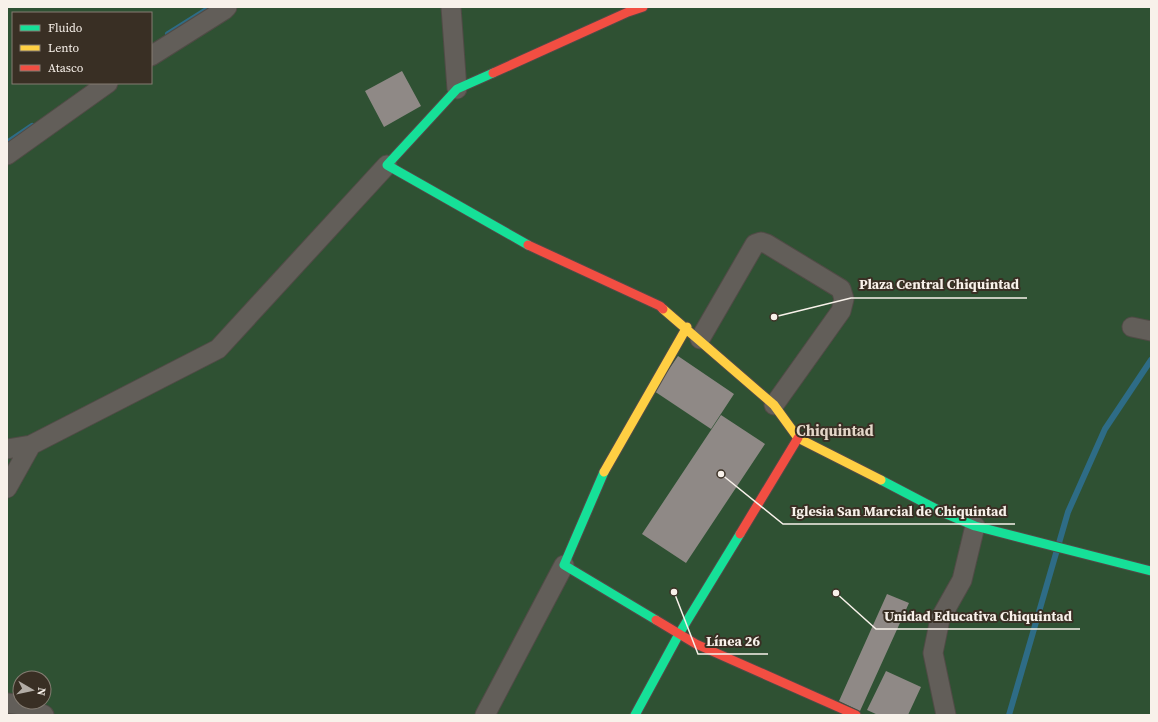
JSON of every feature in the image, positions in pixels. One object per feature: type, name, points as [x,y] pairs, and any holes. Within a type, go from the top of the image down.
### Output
[{"type":"street","points":[[152,55],[227,7]]},
{"type":"street","points":[[451,7],[456,89]]},
{"type":"street","points":[[7,449],[31,445],[218,348],[456,89],[628,12],[643,7]]},
{"type":"street","points":[[7,155],[107,84]]},
{"type":"street","points":[[387,165],[524,244],[660,306],[694,333],[774,405],[798,438],[944,513],[975,526],[1070,549],[1151,571]]},
{"type":"street","points":[[485,715],[564,565],[602,475],[694,333],[754,244],[761,242],[767,244],[841,289],[844,299],[841,311],[774,405]]},
{"type":"street","points":[[1132,327],[1151,331]]},
{"type":"street","points":[[634,715],[679,634],[798,438]]},
{"type":"street","points":[[7,488],[31,445]]},
{"type":"street","points":[[946,715],[933,653],[940,619],[962,580],[975,526]]},
{"type":"street","points":[[564,565],[696,644],[856,715]]},
{"type":"street","points":[[7,703],[22,705],[44,715]]},
{"type":"green space","points":[[7,7],[1151,7],[1151,715],[7,715]]},
{"type":"building","points":[[402,71],[421,106],[384,127],[365,91]]},
{"type":"building","points":[[678,356],[734,394],[711,429],[654,391]]},
{"type":"building","points":[[721,415],[765,444],[686,563],[642,534]]},
{"type":"building","points":[[887,594],[909,603],[860,711],[839,701]]},
{"type":"building","points":[[886,671],[921,687],[908,715],[878,715],[867,710]]},
{"type":"waterway","points":[[168,34],[211,7]]},
{"type":"waterway","points":[[7,143],[32,126]]},
{"type":"waterway","points":[[1009,715],[1068,512],[1105,429],[1151,360]]},
{"type":"traffic: fast","points":[[493,73],[457,89],[387,165],[528,245]]},
{"type":"traffic: fast","points":[[604,472],[564,565],[656,620]]},
{"type":"traffic: fast","points":[[881,480],[944,513],[975,526],[1151,571]]},
{"type":"traffic: fast","points":[[635,715],[679,634],[740,534]]},
{"type":"traffic: slow","points":[[663,309],[774,405],[798,438],[881,480]]},
{"type":"traffic: slow","points":[[604,472],[687,327]]},
{"type":"traffic: jam","points":[[493,73],[628,12],[643,7]]},
{"type":"traffic: jam","points":[[528,245],[660,306],[663,309]]},
{"type":"traffic: jam","points":[[740,534],[798,438]]},
{"type":"traffic: jam","points":[[656,620],[696,644],[856,715]]},
{"type":"place","name":"Plaza Central Chiquintad","points":[[774,317]]},
{"type":"place","name":"Iglesia San Marcial de Chiquintad","points":[[721,474]]},
{"type":"place","name":"Línea 26","points":[[674,592]]},
{"type":"place","name":"Unidad Educativa Chiquintad","points":[[836,593]]},
{"type":"district","name":"Chiquintad","points":[[835,431]]}]
